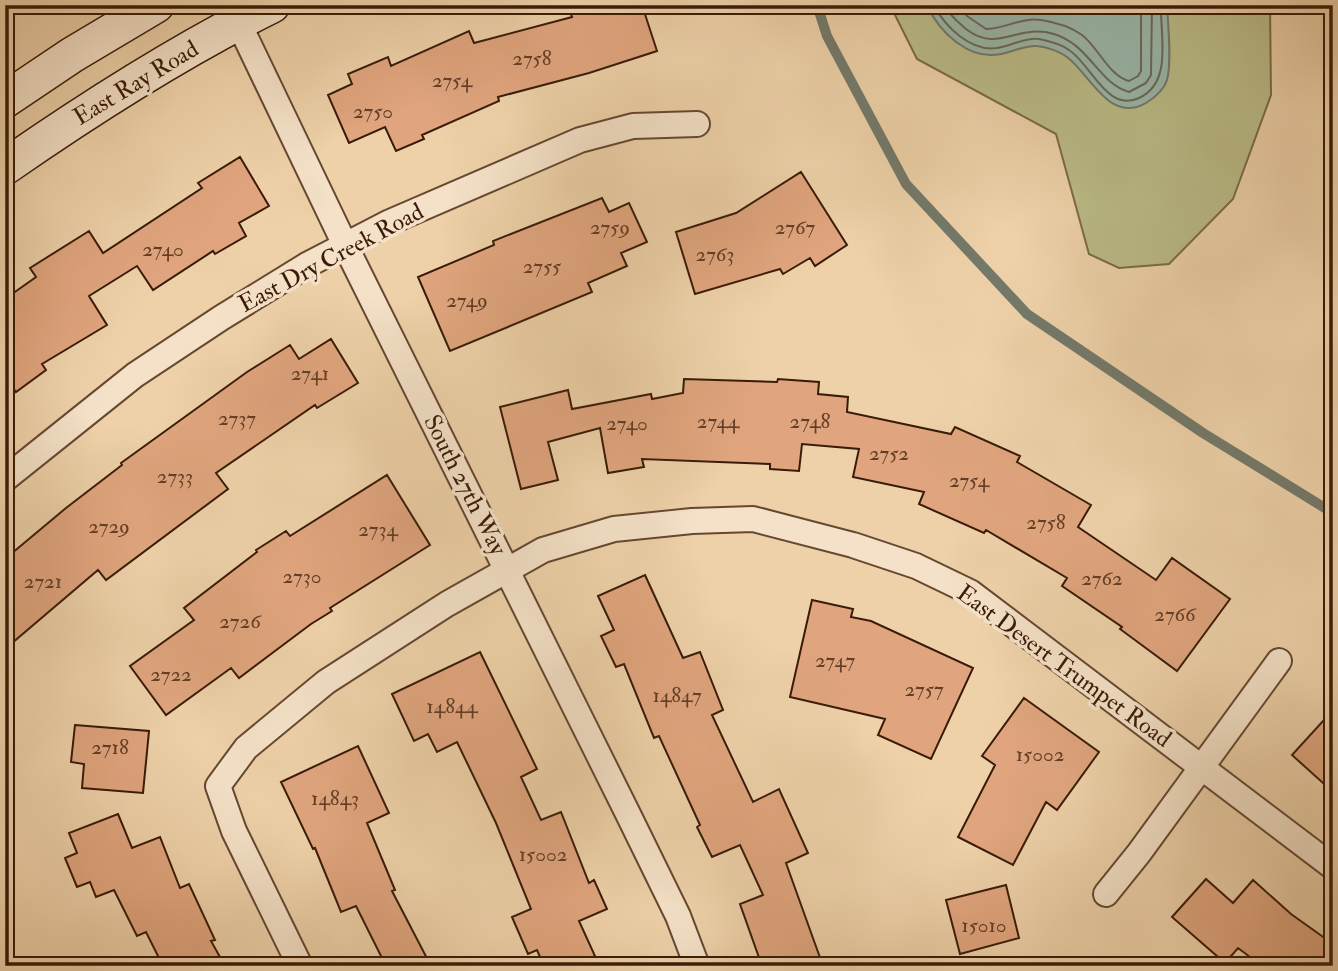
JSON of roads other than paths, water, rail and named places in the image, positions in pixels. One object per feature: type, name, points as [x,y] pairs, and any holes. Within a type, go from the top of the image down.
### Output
[{"type":"main road","points":[[5,100],[72,55],[156,5]]},
{"type":"main road","name":"East Ray Road","points":[[5,167],[235,13],[271,5]]},
{"type":"street","name":"South 27th Way","points":[[235,13],[345,245],[672,903],[697,966]]},
{"type":"street","name":"East Dry Creek Road","points":[[5,479],[135,375],[221,318],[345,245],[390,222],[580,140],[633,126],[697,124]]},
{"type":"street","name":"East Desert Trumpet Road","points":[[300,966],[234,831],[218,786],[246,748],[326,682],[447,604],[542,550],[614,529],[692,521],[753,519],[853,545],[916,566],[970,592],[1333,867]]},
{"type":"street","points":[[1105,894],[1139,853],[1279,661]]},
{"type":"water","points":[[927,5],[1167,5],[1169,54],[1166,84],[1146,103],[1133,108],[1121,107],[1102,95],[1076,65],[1060,53],[1032,46],[989,55],[967,49],[947,34]]},
{"type":"waterway","points":[[817,5],[827,36],[906,184],[1027,314],[1203,433],[1333,513]]}]
